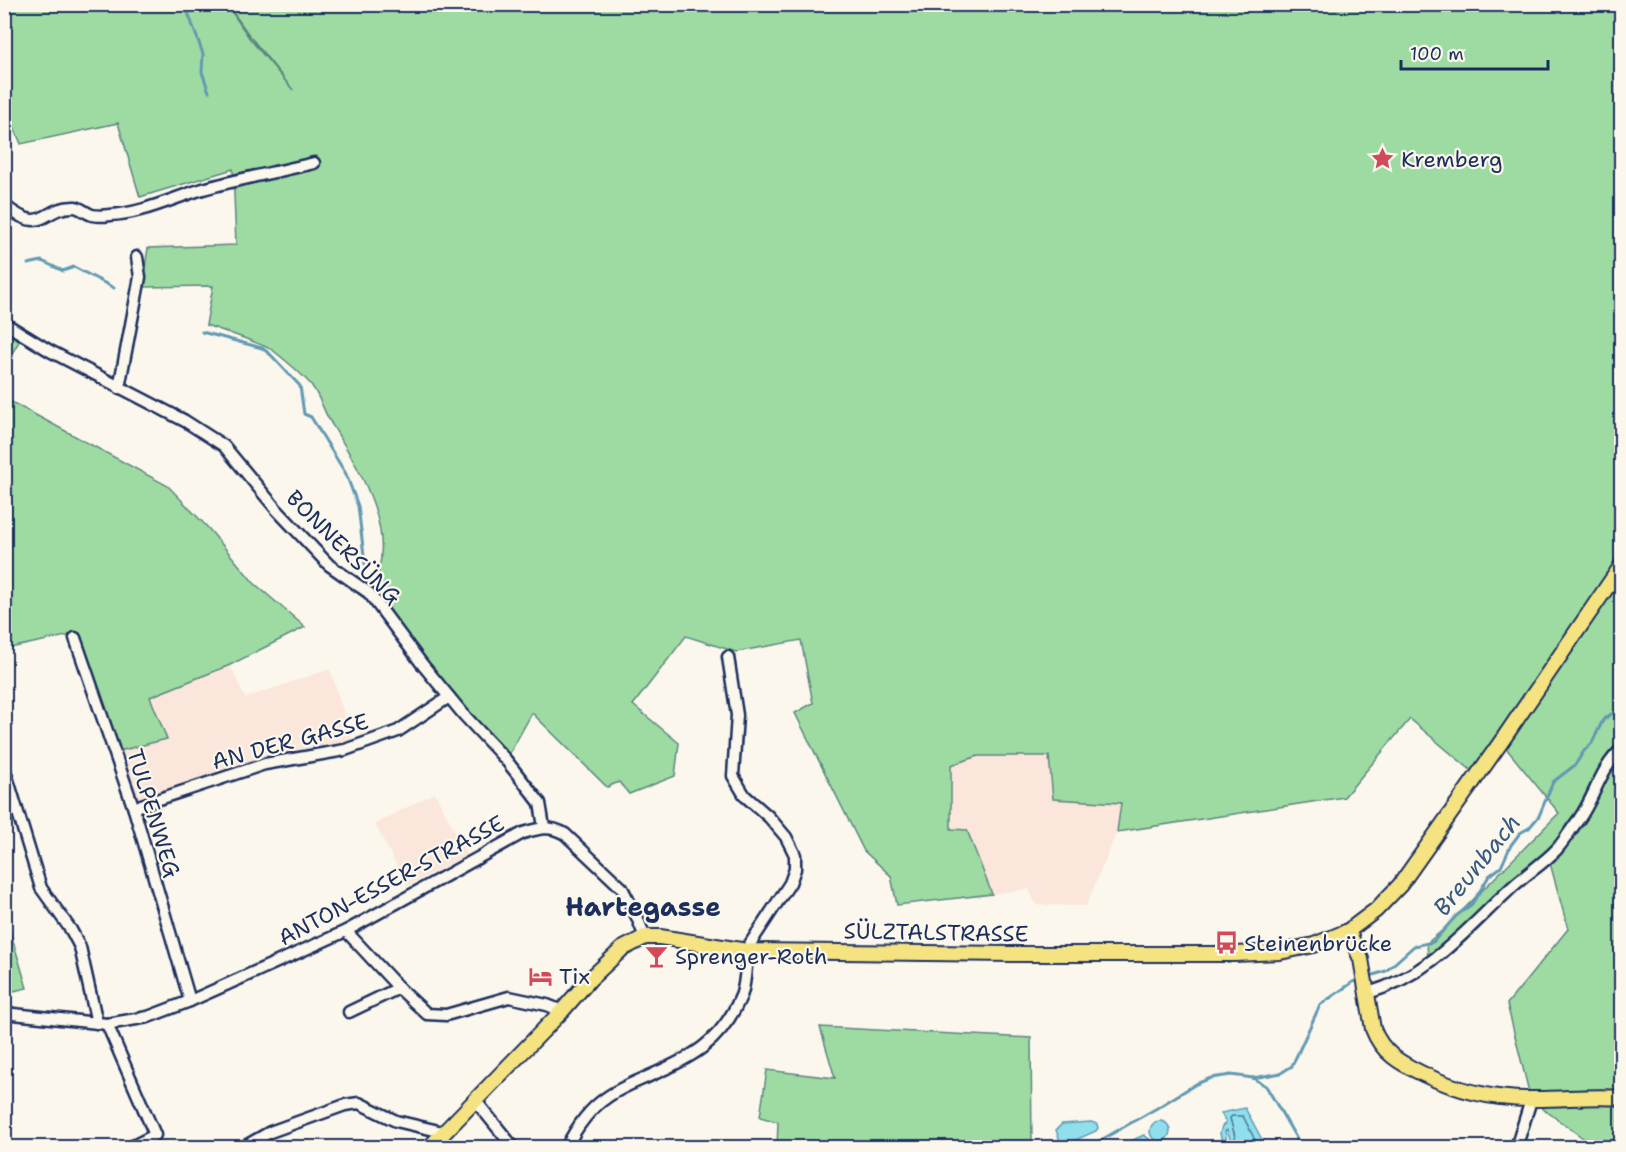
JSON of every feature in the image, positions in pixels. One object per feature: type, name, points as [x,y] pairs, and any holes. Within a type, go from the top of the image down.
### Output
[{"type":"main road","points":[[1622,565],[1400,885],[1376,910],[1348,931],[1361,958],[1373,1029],[1377,1039],[1382,1047],[1406,1066],[1434,1079],[1496,1098],[1531,1100],[1622,1098]]},
{"type":"main road","name":"SÜLZTALSTRASSE","points":[[645,937],[660,937],[746,950],[1035,955],[1235,954],[1280,952],[1314,945],[1348,931]]},
{"type":"main road","points":[[429,1148],[590,980],[622,949],[645,937]]},
{"type":"street","points":[[4,205],[31,221],[45,218],[57,211],[76,207],[93,215],[112,215],[203,189],[314,163]]},
{"type":"street","points":[[120,388],[140,277],[137,257]]},
{"type":"street","name":"BONNERSÜNG","points":[[4,323],[51,351],[185,421],[225,446],[277,510],[329,566],[369,593],[421,663],[464,715],[506,760],[540,803],[544,827]]},
{"type":"street","name":"TULPENWEG","points":[[75,638],[134,809],[190,1001]]},
{"type":"street","points":[[566,1148],[576,1129],[591,1110],[605,1098],[700,1051],[720,1033],[741,994],[746,950],[790,883],[795,869],[795,855],[786,837],[770,817],[745,796],[733,776],[737,715],[728,657]]},
{"type":"street","name":"AN DER GASSE","points":[[134,809],[265,764],[345,750],[398,731],[450,697]]},
{"type":"street","points":[[1367,989],[1390,986],[1439,957],[1510,889],[1556,849],[1588,807],[1597,783],[1615,755],[1622,749]]},
{"type":"street","points":[[4,767],[42,888],[80,947],[102,1024],[155,1135],[129,1148]]},
{"type":"street","points":[[544,827],[556,829],[565,834],[622,888],[645,937]]},
{"type":"street","name":"ANTON-ESSER-STRASSE","points":[[4,1013],[102,1024],[148,1017],[190,1001],[346,931],[523,832],[544,827]]},
{"type":"street","points":[[346,931],[399,988],[427,1014],[446,1015],[509,997],[548,1005],[562,1011]]},
{"type":"street","points":[[349,1012],[399,988]]},
{"type":"street","points":[[475,1100],[514,1148]]},
{"type":"street","points":[[1516,1148],[1531,1100]]},
{"type":"street","points":[[242,1148],[270,1132],[359,1103],[396,1121],[443,1132]]},
{"type":"shaded area","points":[[230,665],[245,698],[330,669],[352,740],[136,800],[119,751],[167,739],[149,697]]},
{"type":"shaded area","points":[[978,756],[1050,756],[1053,799],[1121,803],[1117,832],[1086,906],[1036,905],[1029,889],[992,894],[967,830],[951,829],[951,765]]},
{"type":"shaded area","points":[[435,793],[467,855],[407,886],[375,824]]},
{"type":"green space","points":[[4,5],[227,5],[250,39],[293,90],[228,5],[1621,5],[1621,557],[1473,772],[1410,719],[1344,797],[1117,832],[1121,803],[1053,799],[1049,756],[978,756],[951,765],[951,829],[967,830],[992,894],[897,905],[891,876],[864,851],[795,713],[813,703],[801,640],[736,652],[686,636],[633,705],[679,743],[675,776],[629,794],[619,782],[607,787],[532,713],[506,760],[369,593],[378,572],[381,550],[380,527],[374,505],[365,483],[312,386],[275,352],[252,341],[206,325],[213,286],[142,287],[148,248],[236,245],[233,169],[140,197],[118,123],[21,144],[5,105]]},
{"type":"green space","points":[[5,328],[21,338],[5,366]]},
{"type":"green space","points":[[4,398],[168,486],[209,529],[254,583],[305,627],[230,665],[150,697],[167,739],[119,751],[80,633],[5,649]]},
{"type":"green space","points":[[1621,571],[1622,1135],[1614,1140],[1611,1147],[1582,1147],[1583,1138],[1531,1100],[1507,1004],[1568,929],[1547,852],[1444,949],[1428,958],[1427,943],[1444,929],[1559,813],[1501,742]]},
{"type":"green space","points":[[5,914],[27,988],[4,993]]},
{"type":"green space","points":[[820,1027],[1031,1038],[1032,1147],[777,1147],[778,1122],[760,1117],[767,1070],[835,1078]]},
{"type":"water","points":[[1245,1108],[1266,1147],[1233,1147],[1227,1130],[1225,1131],[1228,1147],[1223,1147],[1220,1133],[1222,1126],[1226,1123],[1221,1113]]},
{"type":"water","points":[[1160,1121],[1167,1124],[1170,1131],[1167,1138],[1160,1141],[1153,1138],[1150,1131],[1153,1124]]},
{"type":"water","points":[[1091,1122],[1097,1124],[1096,1131],[1062,1146],[1056,1130],[1062,1124]]},
{"type":"water","points":[[1144,1135],[1149,1139],[1150,1147],[1118,1147]]},
{"type":"waterway","points":[[185,4],[203,54],[202,72],[209,92]]},
{"type":"waterway","points":[[4,270],[11,257]]},
{"type":"waterway","points":[[28,264],[42,261],[63,271],[74,267],[114,288]]},
{"type":"waterway","points":[[202,332],[262,348],[300,386],[304,414],[311,417],[346,474],[358,506],[365,564]]},
{"type":"waterway","name":"Breunbach","points":[[1370,976],[1386,971],[1414,946],[1433,942],[1456,916],[1472,904],[1489,876],[1501,867],[1511,845],[1520,833],[1529,828],[1539,816],[1553,782],[1575,765],[1592,743],[1603,720],[1617,710],[1622,703]]},
{"type":"waterway","name":"Breunbach","points":[[1253,1078],[1281,1073],[1292,1066],[1320,1005],[1360,979]]},
{"type":"waterway","points":[[1087,1148],[1196,1084],[1211,1078],[1231,1075],[1253,1078],[1266,1086],[1302,1148]]},
{"type":"place","name":"Kremberg","points":[[1383,159]]},
{"type":"place","name":"Steinenbrücke","points":[[1226,943]]},
{"type":"place","name":"Sprenger-Roth","points":[[657,956]]},
{"type":"place","name":"Tix","points":[[541,976]]},
{"type":"district","name":"Hartegasse","points":[[643,907]]}]
